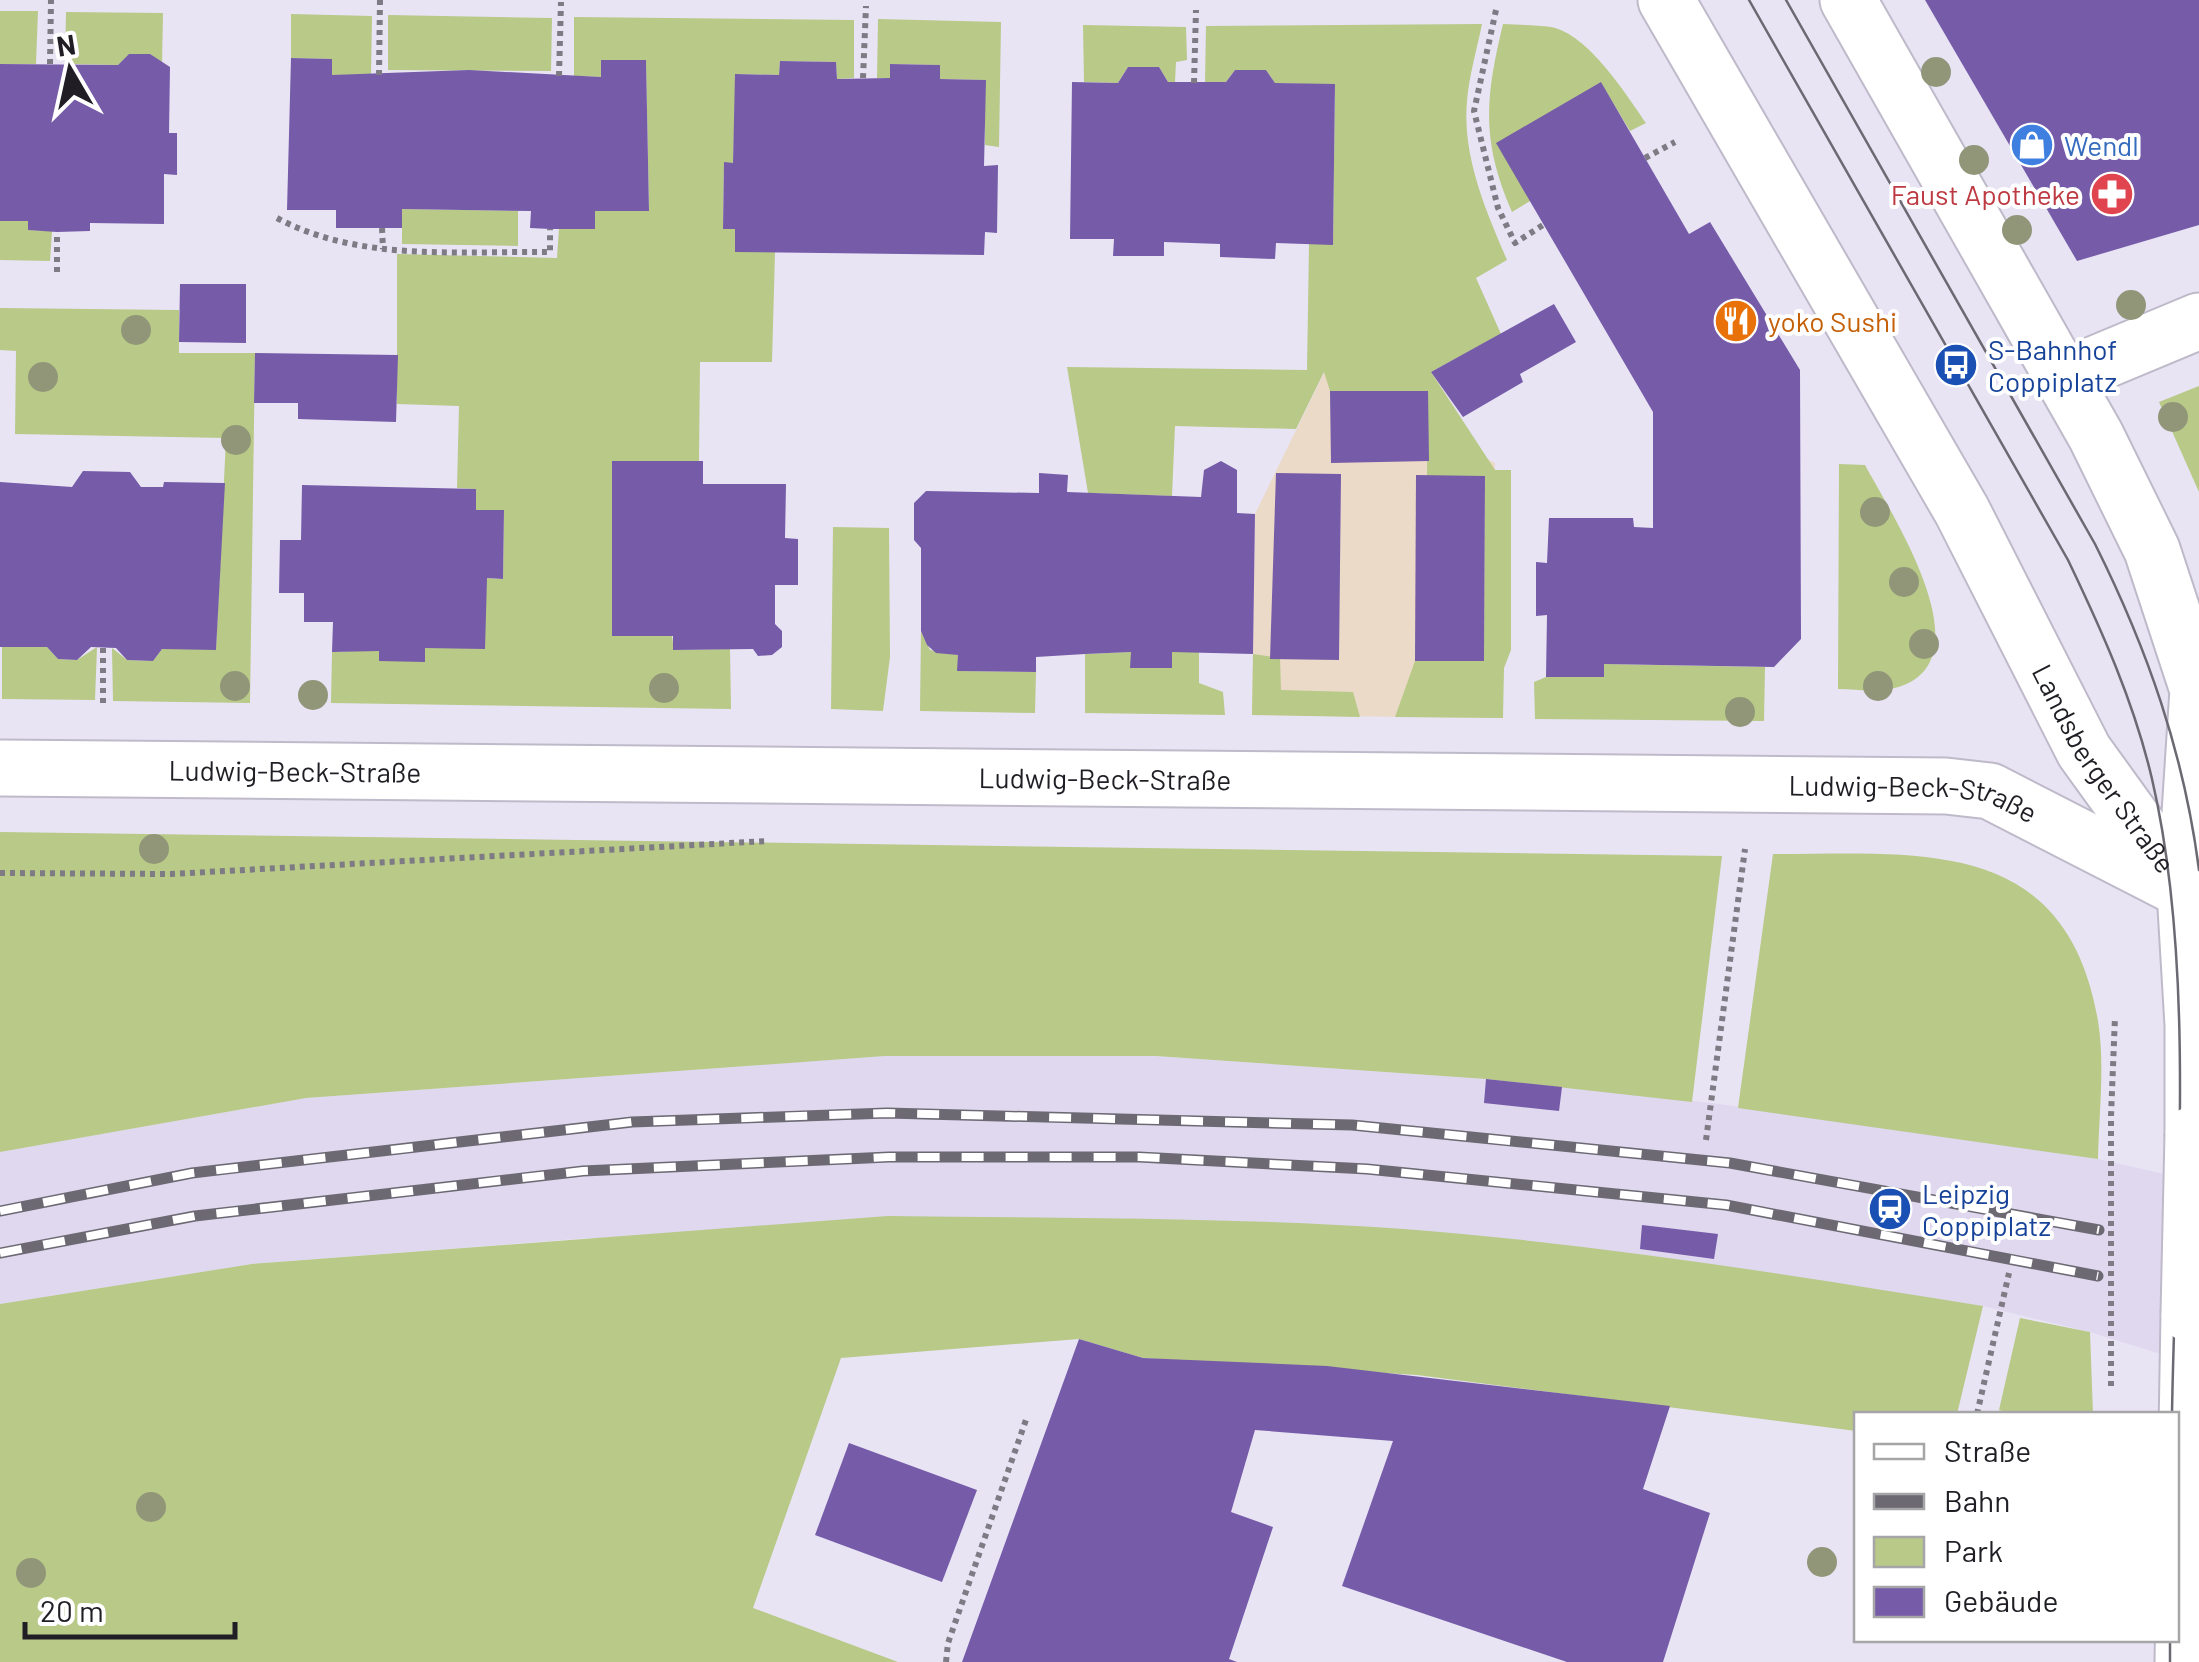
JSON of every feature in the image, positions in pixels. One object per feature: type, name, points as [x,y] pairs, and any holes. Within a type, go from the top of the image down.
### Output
[{"type":"main road","name":"Landsberger Straße","points":[[1666,0],[1962,511],[2084,751],[2192,891]]},
{"type":"main road","name":"Landsberger Straße","points":[[1848,0],[2062,378],[2152,550],[2198,690],[2192,891]]},
{"type":"main road","points":[[2062,378],[2199,321]]},
{"type":"main road","name":"Ludwig-Beck-Straße","points":[[0,768],[1946,786],[1990,791],[2192,891]]},
{"type":"main road","points":[[2183,1662],[2193,1134],[2192,891]]},
{"type":"path","points":[[50,64],[51,0]]},
{"type":"path","points":[[380,0],[380,75]]},
{"type":"path","points":[[559,76],[561,2]]},
{"type":"path","points":[[864,78],[866,6]]},
{"type":"path","points":[[1194,82],[1196,10]]},
{"type":"path","points":[[1496,10],[1474,111],[1481,150],[1514,243],[1543,225]]},
{"type":"path","points":[[1646,158],[1691,134]]},
{"type":"path","points":[[277,218],[310,236],[382,249],[550,252],[550,228]]},
{"type":"path","points":[[382,228],[382,249]]},
{"type":"path","points":[[57,232],[57,272]]},
{"type":"path","points":[[103,648],[103,714]]},
{"type":"path","points":[[0,873],[171,874],[764,845],[780,830],[780,776]]},
{"type":"path","points":[[1706,1140],[1746,840]]},
{"type":"path","points":[[2110,1386],[2115,1017]]},
{"type":"path","points":[[1977,1412],[2008,1273]]},
{"type":"path","points":[[946,1662],[948,1643],[1027,1418]]},
{"type":"shaded area","points":[[1325,371],[1495,463],[1495,718],[1252,715],[1255,514]]},
{"type":"shaded area","points":[[884,1056],[1156,1056],[1486,1079],[1712,1103],[2098,1159],[2199,1182],[2199,1366],[2090,1332],[1983,1306],[1638,1254],[587,1238],[252,1264],[0,1304],[0,1152],[306,1098]]},
{"type":"green space","points":[[0,11],[38,11],[36,64],[0,64]]},
{"type":"green space","points":[[66,12],[163,13],[162,65],[150,54],[130,54],[118,65],[65,64]]},
{"type":"green space","points":[[291,14],[372,16],[371,75],[332,75],[331,59],[291,58]]},
{"type":"green space","points":[[388,15],[552,18],[551,71],[388,70]]},
{"type":"green space","points":[[574,17],[854,20],[854,78],[837,79],[836,62],[780,61],[779,75],[736,74],[733,163],[724,163],[723,228],[735,229],[735,252],[775,252],[772,362],[700,362],[699,461],[612,462],[612,635],[672,636],[674,650],[730,649],[731,709],[331,703],[332,652],[425,648],[487,578],[503,579],[504,511],[476,510],[475,489],[457,488],[459,406],[397,404],[397,254],[557,258],[559,228],[595,228],[595,211],[649,210],[646,61],[602,60],[601,77],[574,76]]},
{"type":"green space","points":[[878,19],[1001,22],[999,147],[985,145],[985,80],[940,79],[939,65],[891,64],[890,78],[877,78]]},
{"type":"green space","points":[[1482,24],[1466,122],[1472,163],[1507,260],[1476,278],[1501,334],[1431,372],[1495,470],[1511,470],[1511,650],[1504,668],[1503,718],[1395,717],[1415,661],[1484,660],[1485,477],[1427,476],[1428,392],[1330,391],[1324,372],[1296,429],[1175,426],[1172,496],[1088,493],[1067,367],[1307,370],[1309,244],[1333,244],[1335,85],[1275,83],[1266,70],[1235,70],[1226,82],[1205,82],[1206,26]]},
{"type":"green space","points":[[1503,24],[1551,27],[1579,41],[1605,67],[1646,123],[1630,131],[1601,83],[1530,201],[1512,212],[1495,163],[1489,119],[1492,75]]},
{"type":"green space","points":[[1083,25],[1186,27],[1187,60],[1176,62],[1175,82],[1168,82],[1159,67],[1128,67],[1118,83],[1084,82]]},
{"type":"green space","points":[[402,209],[518,211],[518,246],[402,244]]},
{"type":"green space","points":[[0,221],[28,221],[28,230],[52,231],[50,261],[0,260]]},
{"type":"green space","points":[[0,308],[179,310],[179,353],[255,353],[250,703],[113,701],[112,648],[127,660],[153,661],[162,649],[216,649],[226,438],[15,434],[16,351],[0,350]]},
{"type":"green space","points":[[2199,386],[2199,492],[2159,402]]},
{"type":"green space","points":[[1839,464],[1865,465],[1912,553],[1935,624],[1933,655],[1917,677],[1885,690],[1838,689]]},
{"type":"green space","points":[[833,527],[889,528],[890,657],[883,711],[831,709]]},
{"type":"green space","points":[[921,631],[930,650],[958,655],[958,671],[1036,672],[1035,713],[920,711]]},
{"type":"green space","points":[[2,647],[47,647],[58,659],[77,660],[97,647],[95,700],[2,699]]},
{"type":"green space","points":[[1131,652],[1131,668],[1171,668],[1172,652],[1199,652],[1199,683],[1223,692],[1225,715],[1085,713],[1085,654]]},
{"type":"green space","points":[[1253,654],[1280,658],[1281,690],[1353,692],[1360,717],[1252,715]]},
{"type":"green space","points":[[1604,664],[1765,667],[1764,721],[1535,719],[1534,682],[1546,677],[1604,677]]},
{"type":"green space","points":[[0,832],[1722,856],[1692,1102],[1486,1079],[1156,1056],[885,1056],[306,1098],[0,1152]]},
{"type":"green space","points":[[1773,854],[1882,854],[1932,858],[1979,868],[2020,886],[2055,916],[2081,960],[2098,1021],[2098,1159],[1738,1108]]},
{"type":"green space","points":[[888,1216],[1211,1220],[1477,1235],[1767,1272],[1983,1306],[1957,1412],[1854,1412],[1854,1431],[1417,1375],[1143,1358],[1079,1339],[841,1358],[753,1608],[898,1662],[0,1662],[0,1304],[252,1264]]},
{"type":"green space","points":[[2020,1318],[2090,1332],[2093,1412],[1999,1410]]},
{"type":"building","points":[[1925,0],[2199,0],[2199,225],[2077,261]]},
{"type":"building","points":[[129,54],[150,54],[170,67],[169,133],[177,133],[177,175],[164,174],[164,224],[90,223],[90,231],[57,232],[28,230],[28,221],[0,221],[0,64],[118,65]]},
{"type":"building","points":[[291,58],[332,59],[332,75],[469,70],[601,77],[601,60],[646,60],[649,211],[595,211],[595,229],[550,229],[530,228],[531,211],[402,209],[402,228],[336,228],[336,210],[287,210]]},
{"type":"building","points":[[780,61],[836,62],[837,79],[890,78],[890,64],[940,65],[940,79],[986,80],[984,166],[998,165],[997,233],[985,232],[984,255],[735,252],[735,229],[723,229],[724,162],[733,163],[735,74],[779,75]]},
{"type":"building","points":[[1128,67],[1159,67],[1168,82],[1226,82],[1235,70],[1266,70],[1275,83],[1335,84],[1333,245],[1276,243],[1275,259],[1220,257],[1220,244],[1164,242],[1164,256],[1113,256],[1114,239],[1070,239],[1072,82],[1118,83]]},
{"type":"building","points":[[1601,82],[1689,234],[1710,222],[1800,370],[1801,639],[1774,667],[1604,664],[1604,677],[1546,677],[1547,615],[1536,616],[1536,562],[1547,563],[1549,518],[1633,518],[1634,527],[1653,528],[1653,412],[1496,143]]},
{"type":"building","points":[[180,284],[246,284],[246,343],[179,342]]},
{"type":"building","points":[[1554,304],[1576,342],[1520,374],[1523,382],[1463,417],[1431,372]]},
{"type":"building","points":[[255,353],[398,355],[396,422],[298,419],[298,403],[254,403]]},
{"type":"building","points":[[1330,391],[1428,391],[1429,461],[1331,463]]},
{"type":"building","points":[[612,461],[703,461],[703,484],[786,484],[785,538],[798,539],[798,585],[775,585],[775,624],[782,631],[782,647],[772,655],[758,656],[753,649],[673,650],[673,636],[612,636]]},
{"type":"building","points":[[1221,461],[1237,470],[1237,513],[1255,514],[1253,654],[1172,652],[1172,668],[1130,668],[1131,652],[1085,654],[1036,657],[1036,672],[957,671],[958,655],[936,653],[927,645],[921,631],[921,548],[914,540],[914,503],[926,491],[1039,493],[1039,473],[1068,475],[1067,492],[1201,497],[1204,470]]},
{"type":"building","points":[[83,471],[130,472],[141,487],[163,487],[164,482],[225,483],[216,650],[162,649],[153,661],[127,660],[116,648],[91,647],[77,660],[58,659],[47,647],[0,647],[0,482],[72,487]]},
{"type":"building","points":[[1276,473],[1341,474],[1339,660],[1270,659]]},
{"type":"building","points":[[1416,475],[1485,476],[1484,661],[1415,661]]},
{"type":"building","points":[[302,485],[476,489],[476,510],[504,510],[503,579],[487,578],[485,649],[425,648],[425,662],[379,661],[379,651],[332,652],[333,622],[304,622],[304,593],[279,593],[280,540],[301,540]]},
{"type":"building","points":[[1486,1079],[1562,1087],[1559,1111],[1484,1103]]},
{"type":"building","points":[[1642,1225],[1718,1234],[1714,1259],[1640,1249]]},
{"type":"building","points":[[1079,1339],[1143,1358],[1327,1366],[1670,1406],[1643,1489],[1710,1513],[1663,1662],[1567,1662],[1342,1586],[1393,1441],[1255,1430],[1231,1512],[1273,1527],[1229,1659],[1237,1662],[962,1662]]},
{"type":"building","points":[[849,1443],[977,1490],[942,1582],[815,1535]]},
{"type":"tram line","points":[[1749,0],[2068,560],[2116,667],[2145,750],[2166,854],[2179,1012],[2172,1412]]},
{"type":"tram line","points":[[1786,0],[2114,583],[2161,702],[2184,784],[2199,870]]},
{"type":"tram line","points":[[2170,1642],[2170,1662]]},
{"type":"railway","points":[[0,1211],[192,1173],[632,1122],[887,1113],[1352,1125],[1730,1163],[2099,1230]]},
{"type":"railway","points":[[0,1253],[195,1216],[583,1171],[889,1157],[1139,1157],[1367,1169],[1726,1205],[2098,1276]]},
{"type":"place","name":"Wendl","points":[[2032,145]]},
{"type":"place","name":"Faust Apotheke","points":[[2112,194]]},
{"type":"place","name":"yoko Sushi","points":[[1736,321]]},
{"type":"place","name":"S-Bahnhof Coppiplatz","points":[[1956,365]]},
{"type":"place","name":"Leipzig Coppiplatz","points":[[1890,1209]]}]
